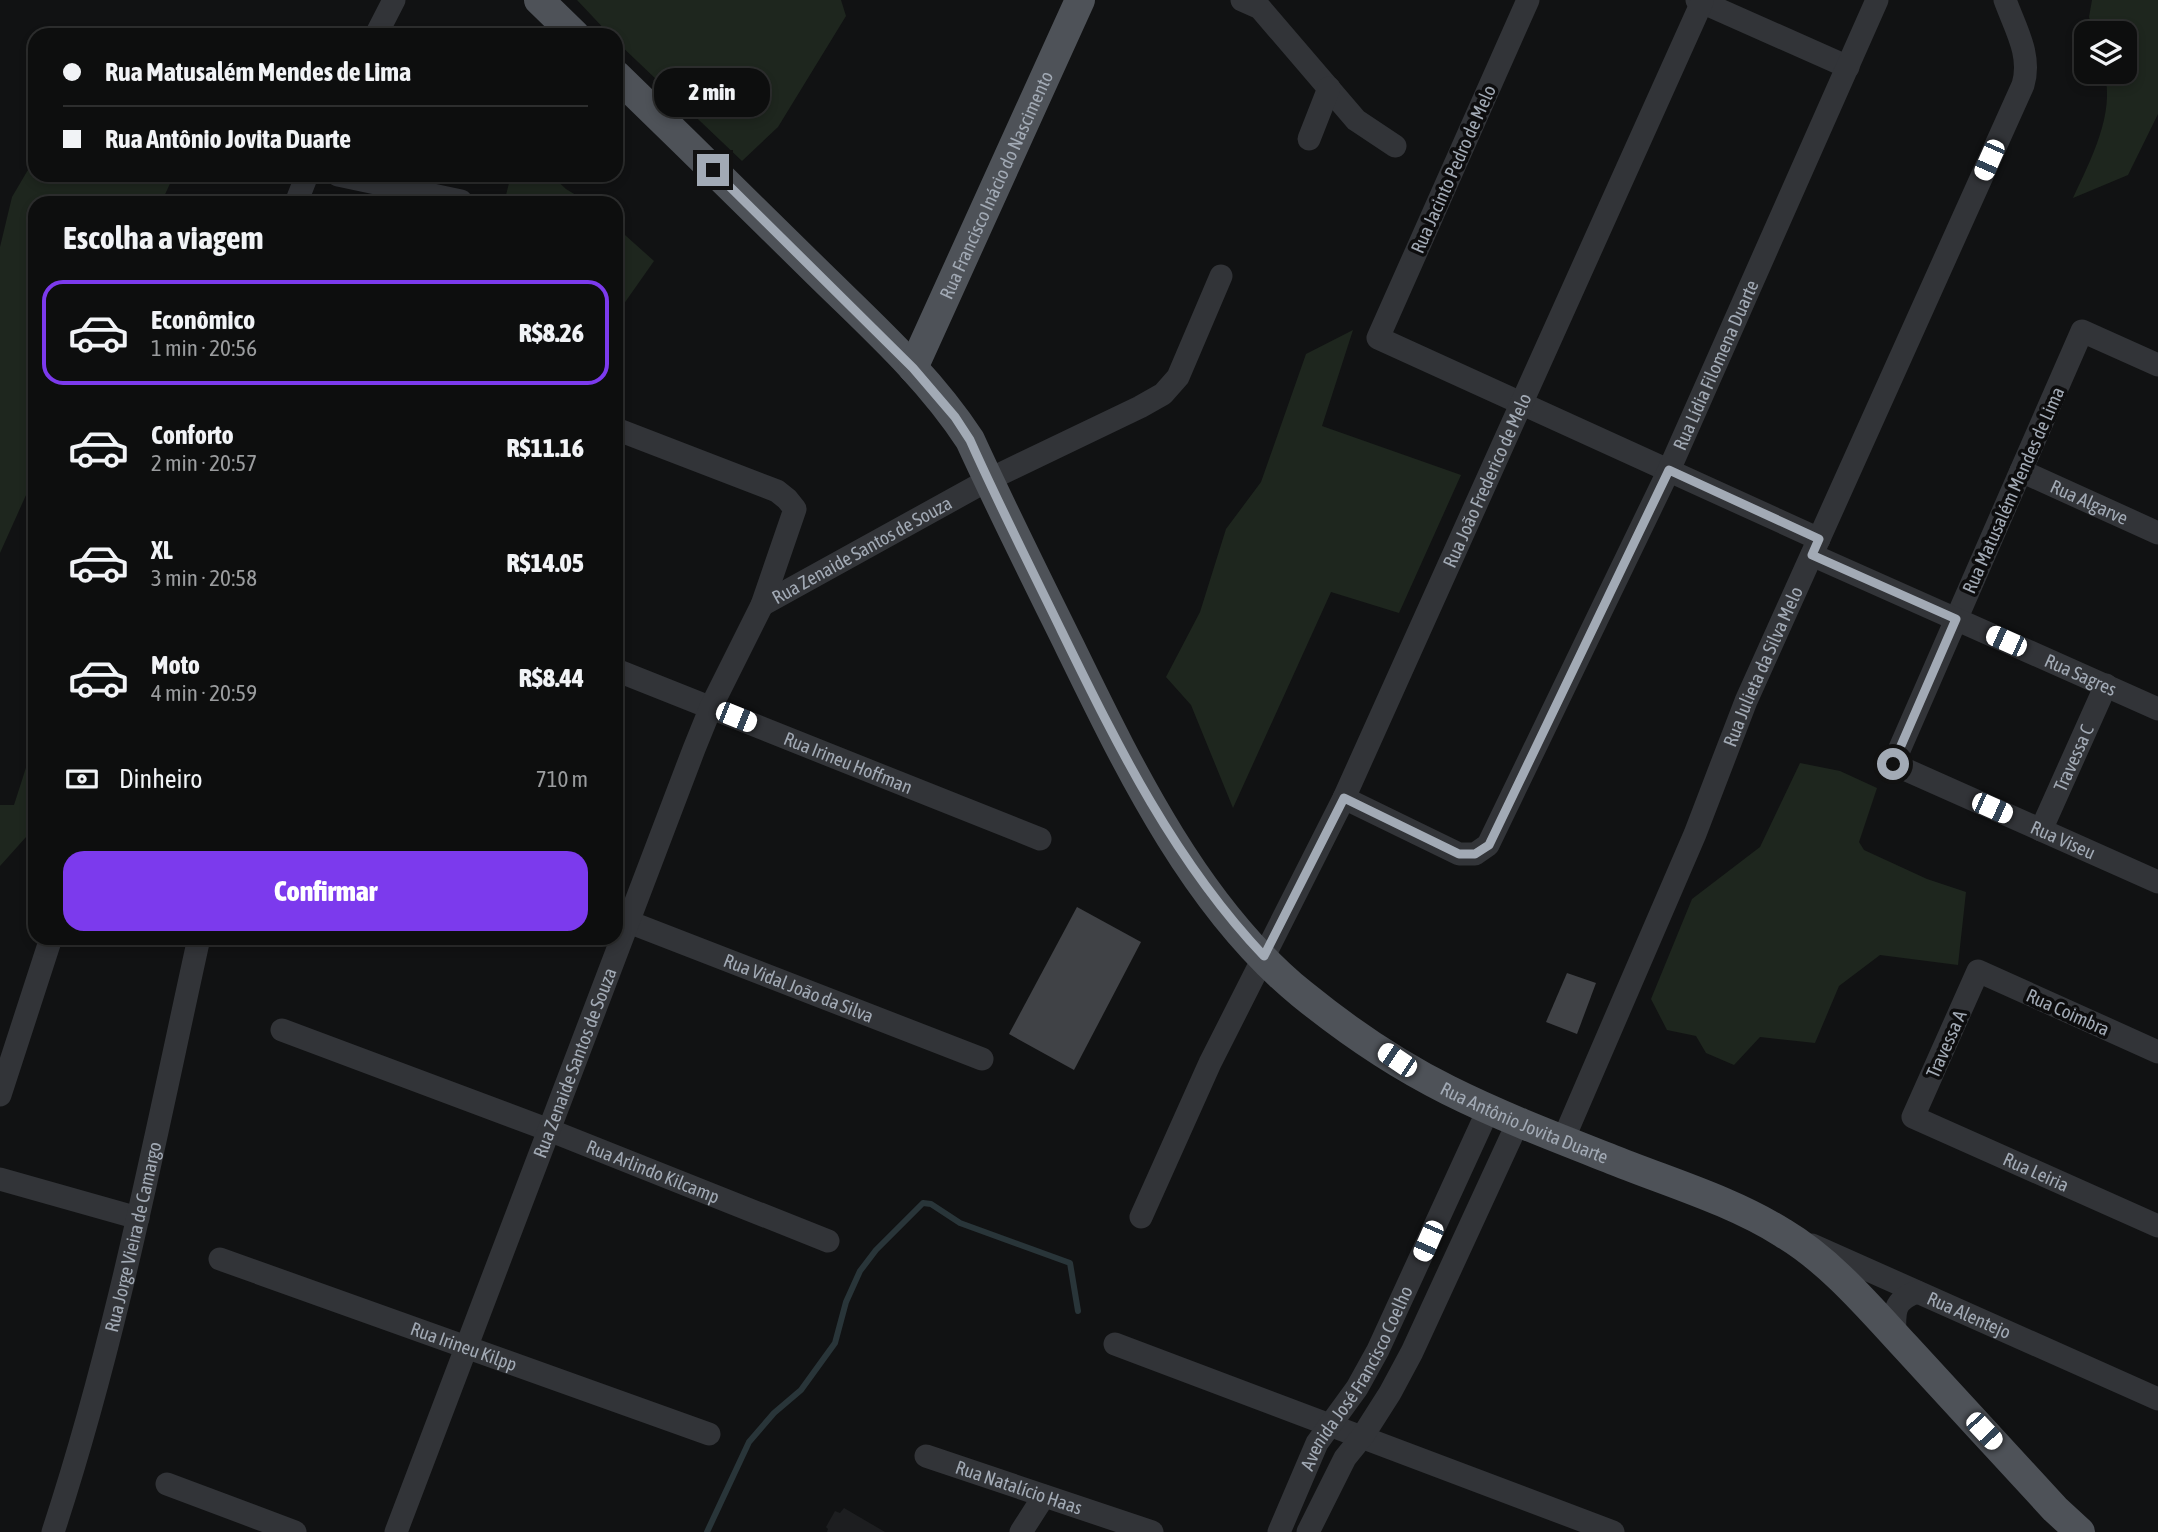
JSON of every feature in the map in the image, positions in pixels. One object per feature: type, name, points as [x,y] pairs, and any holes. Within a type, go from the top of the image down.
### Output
[{"type":"main road","points":[[539,0],[568,28]]},
{"type":"main road","name":"Rua Francisco Inácio do Nascimento","points":[[913,368],[1080,0]]},
{"type":"main road","name":"Rua Antônio Jovita Duarte","points":[[623,82],[913,368],[955,417],[970,440],[1112,734],[1176,846],[1229,920],[1300,992],[1416,1072],[1563,1140],[1716,1201],[1781,1231],[1806,1247],[1895,1335],[2048,1501],[2080,1532]]},
{"type":"street","points":[[380,28],[394,0]]},
{"type":"street","points":[[1242,0],[1260,8],[1356,120],[1395,146]]},
{"type":"street","name":"Rua Jacinto Pedro de Melo","points":[[1378,338],[1528,0]]},
{"type":"street","name":"Rua Lídia Filomena Duarte","points":[[1344,798],[1459,854],[1475,854],[1489,845],[1669,470],[1877,0]]},
{"type":"street","name":"Rua Julieta da Silva Melo","points":[[1563,1140],[1695,834],[1741,713],[2023,85],[2027,71],[2026,56],[2006,0]]},
{"type":"street","points":[[1700,1],[1847,67]]},
{"type":"street","name":"Rua João Frederico de Melo","points":[[1141,1217],[1210,1063],[1344,798],[1700,1]]},
{"type":"street","points":[[1309,139],[1329,88]]},
{"type":"street","points":[[371,182],[437,196]]},
{"type":"street","name":"Rua Zenaide Santos de Souza","points":[[623,919],[711,707],[762,605],[988,480],[1163,394],[1178,377],[1222,276]]},
{"type":"street","name":"Rua Matusalém Mendes de Lima","points":[[1893,764],[2082,331],[2156,357]]},
{"type":"street","name":"Rua Sagres","points":[[1378,338],[1669,470],[1956,619],[2158,709]]},
{"type":"street","points":[[623,432],[777,491],[787,499],[795,509],[762,605]]},
{"type":"street","name":"Rua Algarve","points":[[2021,471],[2158,533]]},
{"type":"street","name":"Rua Irineu Hoffman","points":[[623,673],[1040,839]]},
{"type":"street","name":"Travessa C","points":[[2042,830],[2106,685]]},
{"type":"street","name":"Rua Viseu","points":[[1893,764],[2158,882]]},
{"type":"street","name":"Rua Vidal João da Silva","points":[[623,919],[982,1059]]},
{"type":"street","points":[[0,1095],[49,945]]},
{"type":"street","name":"Rua Jorge Vieira de Camargo","points":[[53,1532],[89,1419],[138,1218],[197,945]]},
{"type":"street","name":"Rua Zenaide Santos de Souza","points":[[396,1532],[549,1130],[614,945]]},
{"type":"street","name":"Rua Coimbra","points":[[1978,971],[2158,1052]]},
{"type":"street","name":"Travessa A","points":[[1913,1116],[1978,971]]},
{"type":"street","name":"Rua Arlindo Kilcamp","points":[[282,1030],[549,1130],[828,1241]]},
{"type":"street","name":"Avenida José Francisco Coelho","points":[[1279,1532],[1317,1443],[1357,1388],[1378,1350],[1489,1108]]},
{"type":"street","name":"Rua Leiria","points":[[1913,1116],[2158,1226]]},
{"type":"street","name":"Avenida José Francisco Coelho","points":[[1307,1532],[1345,1458],[1390,1393],[1412,1352],[1519,1120]]},
{"type":"street","points":[[0,1179],[138,1218]]},
{"type":"street","name":"Rua Alentejo","points":[[1781,1231],[2158,1399]]},
{"type":"street","name":"Rua Irineu Kilpp","points":[[220,1259],[709,1434]]},
{"type":"street","points":[[1895,1335],[1896,1309],[1906,1296],[1917,1292]]},
{"type":"street","points":[[1115,1344],[1613,1532]]},
{"type":"street","name":"Rua Natalício Haas","points":[[926,1457],[1152,1532]]},
{"type":"street","points":[[167,1484],[295,1532]]},
{"type":"street","points":[[1021,1532],[1044,1496]]},
{"type":"shaded area","points":[[577,0],[841,0],[846,16],[778,127],[742,161],[623,48],[623,28],[603,28]]},
{"type":"shaded area","points":[[2092,0],[2158,0],[2158,114],[2128,175],[2073,198],[2104,120],[2106,84],[2137,84],[2137,21],[2090,21]]},
{"type":"shaded area","points":[[28,170],[28,182],[171,182],[164,196],[28,196],[28,491],[0,553],[0,247],[12,197]]},
{"type":"shaded area","points":[[509,182],[558,182],[578,196],[506,196]]},
{"type":"shaded area","points":[[623,233],[654,261],[623,305]]},
{"type":"shaded area","points":[[1353,330],[1322,426],[1461,475],[1399,613],[1331,592],[1233,808],[1191,705],[1166,677],[1200,612],[1226,529],[1261,482],[1306,354]]},
{"type":"shaded area","points":[[28,761],[28,835],[0,866],[0,805],[14,805]]},
{"type":"shaded area","points":[[1800,763],[1840,771],[1877,788],[1859,842],[1864,850],[1927,879],[1966,892],[1958,965],[1880,955],[1839,986],[1815,1043],[1760,1037],[1734,1065],[1706,1053],[1696,1036],[1667,1030],[1651,999],[1692,899],[1760,847]]},
{"type":"shaded area","points":[[844,1508],[885,1532],[827,1532],[826,1527],[835,1511],[840,1513]]},
{"type":"building","points":[[1077,907],[1141,942],[1074,1070],[1009,1034]]},
{"type":"building","points":[[1567,973],[1596,983],[1577,1034],[1546,1022]]},
{"type":"waterway","points":[[707,1532],[749,1442],[774,1413],[801,1390],[835,1343],[846,1302],[860,1271],[876,1250],[923,1203],[931,1204],[960,1223],[1070,1263],[1078,1311]]},
{"type":"route","points":[[713,170],[913,368],[955,417],[970,440],[1112,734],[1176,846],[1229,920],[1264,956],[1344,798],[1459,854],[1475,854],[1489,845],[1669,470],[1819,539],[1812,555],[1956,619],[1893,764]]}]
